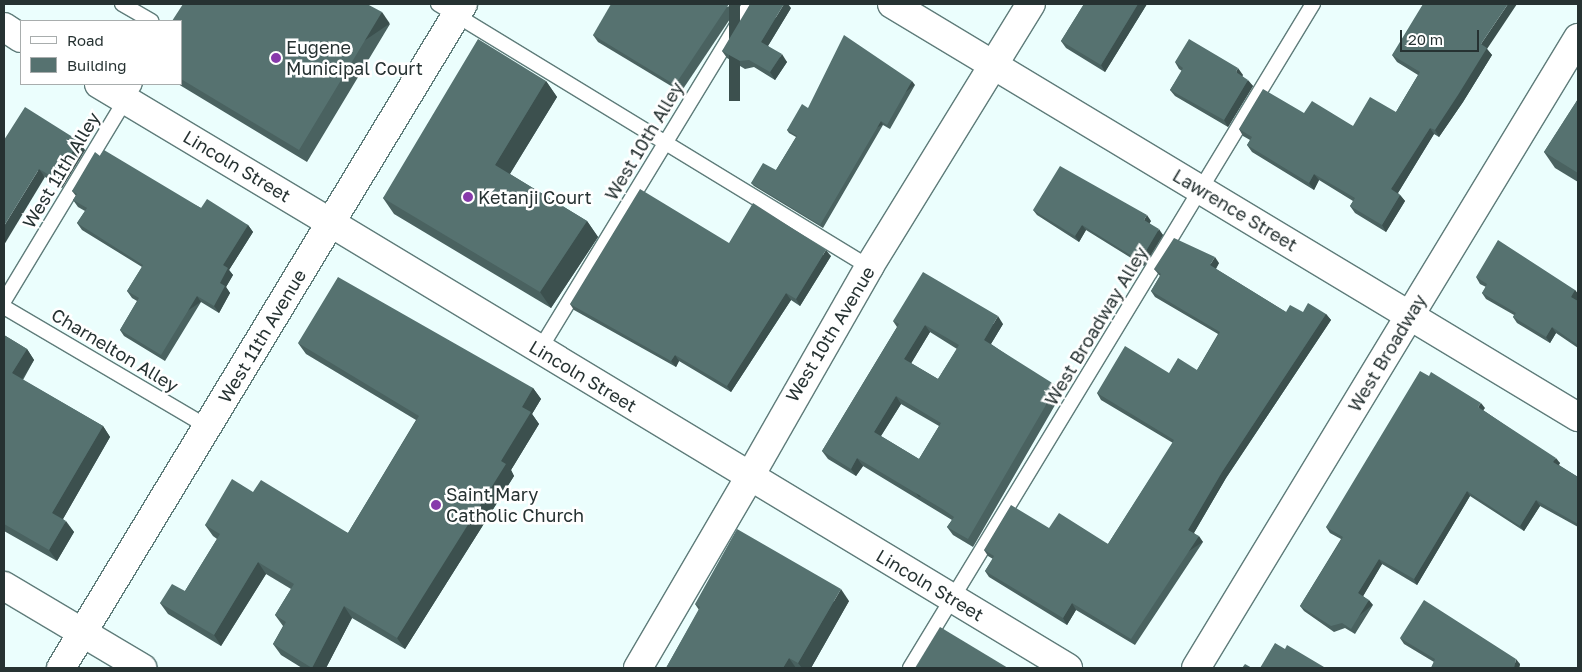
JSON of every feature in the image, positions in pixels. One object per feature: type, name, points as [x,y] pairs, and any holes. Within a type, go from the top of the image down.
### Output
[{"type":"street","name":"Lawrence Street","points":[[892,4],[1578,417]]},
{"type":"street","name":"West 10th Avenue","points":[[638,668],[869,268],[1030,4]]},
{"type":"street","name":"West 11th Avenue","points":[[61,668],[206,426],[331,223],[452,7]]},
{"type":"street","points":[[4,27],[20,37]]},
{"type":"street","name":"West Broadway","points":[[1196,668],[1578,38]]},
{"type":"street","name":"Lincoln Street","points":[[103,85],[130,92],[331,223],[1068,668]]},
{"type":"street","points":[[4,586],[142,668]]},
{"type":"lane","points":[[122,4],[149,20]]},
{"type":"lane","name":"West 10th Alley","points":[[540,349],[750,4]]},
{"type":"lane","name":"West Broadway Alley","points":[[910,668],[1313,4]]},
{"type":"lane","points":[[452,7],[869,268]]},
{"type":"lane","name":"West 11th Alley","points":[[4,301],[130,92]]},
{"type":"lane","name":"Charnelton Alley","points":[[4,307],[206,426]]},
{"type":"building","name":"Eugene Municipal Court","points":[[183,4],[367,4],[382,12],[299,150],[182,80],[182,20],[173,20]]},
{"type":"building","points":[[611,4],[729,4],[675,85],[593,35]]},
{"type":"building","points":[[750,4],[784,4],[761,42],[782,54],[770,72],[749,60],[740,61],[722,51]]},
{"type":"building","points":[[1084,4],[1138,4],[1101,65],[1061,41]]},
{"type":"building","points":[[1423,4],[1508,4],[1481,44],[1487,48],[1458,95],[1435,130],[1430,128],[1391,189],[1400,195],[1382,225],[1350,206],[1355,198],[1314,174],[1309,183],[1247,145],[1252,137],[1239,129],[1263,89],[1304,113],[1312,101],[1353,126],[1370,97],[1396,112],[1420,72],[1392,55]]},
{"type":"building","points":[[844,35],[912,81],[887,125],[881,121],[820,225],[751,183],[763,163],[776,170],[797,136],[787,130],[802,104],[808,108]]},
{"type":"building","name":"Ketanji Court","points":[[478,39],[546,81],[495,165],[587,221],[540,292],[383,198]]},
{"type":"building","points":[[1189,39],[1238,68],[1236,72],[1248,80],[1224,120],[1170,90],[1183,68],[1175,62]]},
{"type":"building","points":[[1578,99],[1578,173],[1544,152]]},
{"type":"building","points":[[25,107],[79,141],[56,179],[39,169],[4,226],[4,140]]},
{"type":"building","points":[[104,150],[201,208],[207,199],[248,225],[223,265],[228,268],[220,283],[225,286],[214,306],[197,296],[161,355],[120,330],[139,298],[127,291],[143,265],[77,223],[87,208],[73,200],[77,194],[72,191],[95,152],[100,156]]},
{"type":"building","points":[[1060,166],[1147,215],[1144,220],[1159,229],[1140,261],[1082,225],[1075,236],[1033,210]]},
{"type":"building","points":[[640,189],[729,243],[753,203],[826,250],[796,299],[786,293],[727,386],[675,355],[671,361],[570,304]]},
{"type":"building","points":[[1174,238],[1215,257],[1210,265],[1286,312],[1290,305],[1303,312],[1308,303],[1326,314],[1222,472],[1188,530],[1199,536],[1131,639],[1072,603],[1063,618],[985,571],[994,556],[984,550],[1011,505],[1049,528],[1059,513],[1108,544],[1174,440],[1097,393],[1125,346],[1169,373],[1178,358],[1197,370],[1220,332],[1151,291],[1161,274],[1154,269]]},
{"type":"building","points":[[1498,240],[1575,290],[1571,297],[1578,301],[1578,345],[1552,327],[1546,337],[1513,317],[1516,313],[1482,293],[1487,284],[1476,277]]},
{"type":"building","points":[[923,272],[998,316],[984,340],[1057,386],[968,539],[947,527],[954,517],[944,510],[857,458],[851,469],[822,451],[899,324],[893,321]],"holes":[[[925,325],[959,345],[938,379],[904,359]],[[896,396],[941,423],[919,459],[874,432]]]},
{"type":"building","points":[[338,277],[533,388],[522,407],[531,412],[501,461],[506,464],[397,638],[344,606],[312,668],[273,644],[286,622],[275,615],[294,584],[258,562],[214,635],[160,603],[172,584],[185,591],[220,534],[205,525],[232,479],[253,492],[261,480],[348,533],[419,416],[298,343]]},
{"type":"building","points":[[4,335],[27,349],[12,373],[103,426],[52,513],[66,521],[49,550],[4,524]]},
{"type":"building","points":[[1420,371],[1429,376],[1431,372],[1481,403],[1478,407],[1556,458],[1553,462],[1578,477],[1578,524],[1536,500],[1520,526],[1467,491],[1414,579],[1379,559],[1358,593],[1369,600],[1351,629],[1342,623],[1331,626],[1300,606],[1343,537],[1326,527]]},
{"type":"building","points":[[737,529],[841,589],[798,663],[789,658],[783,668],[666,668],[700,607],[695,604]]},
{"type":"building","points":[[1424,600],[1516,659],[1514,668],[1431,668],[1435,659],[1400,638]]},
{"type":"building","points":[[940,627],[1008,668],[915,668]]},
{"type":"building","points":[[1275,643],[1285,649],[1287,645],[1324,667],[1260,668]]},
{"type":"building","points":[[1245,664],[1252,668],[1242,668]]},
{"type":"place","name":"Eugene Municipal Court","points":[[276,58]]},
{"type":"place","name":"Ketanji Court","points":[[468,197]]},
{"type":"place","name":"Saint Mary Catholic Church","points":[[436,505]]}]
